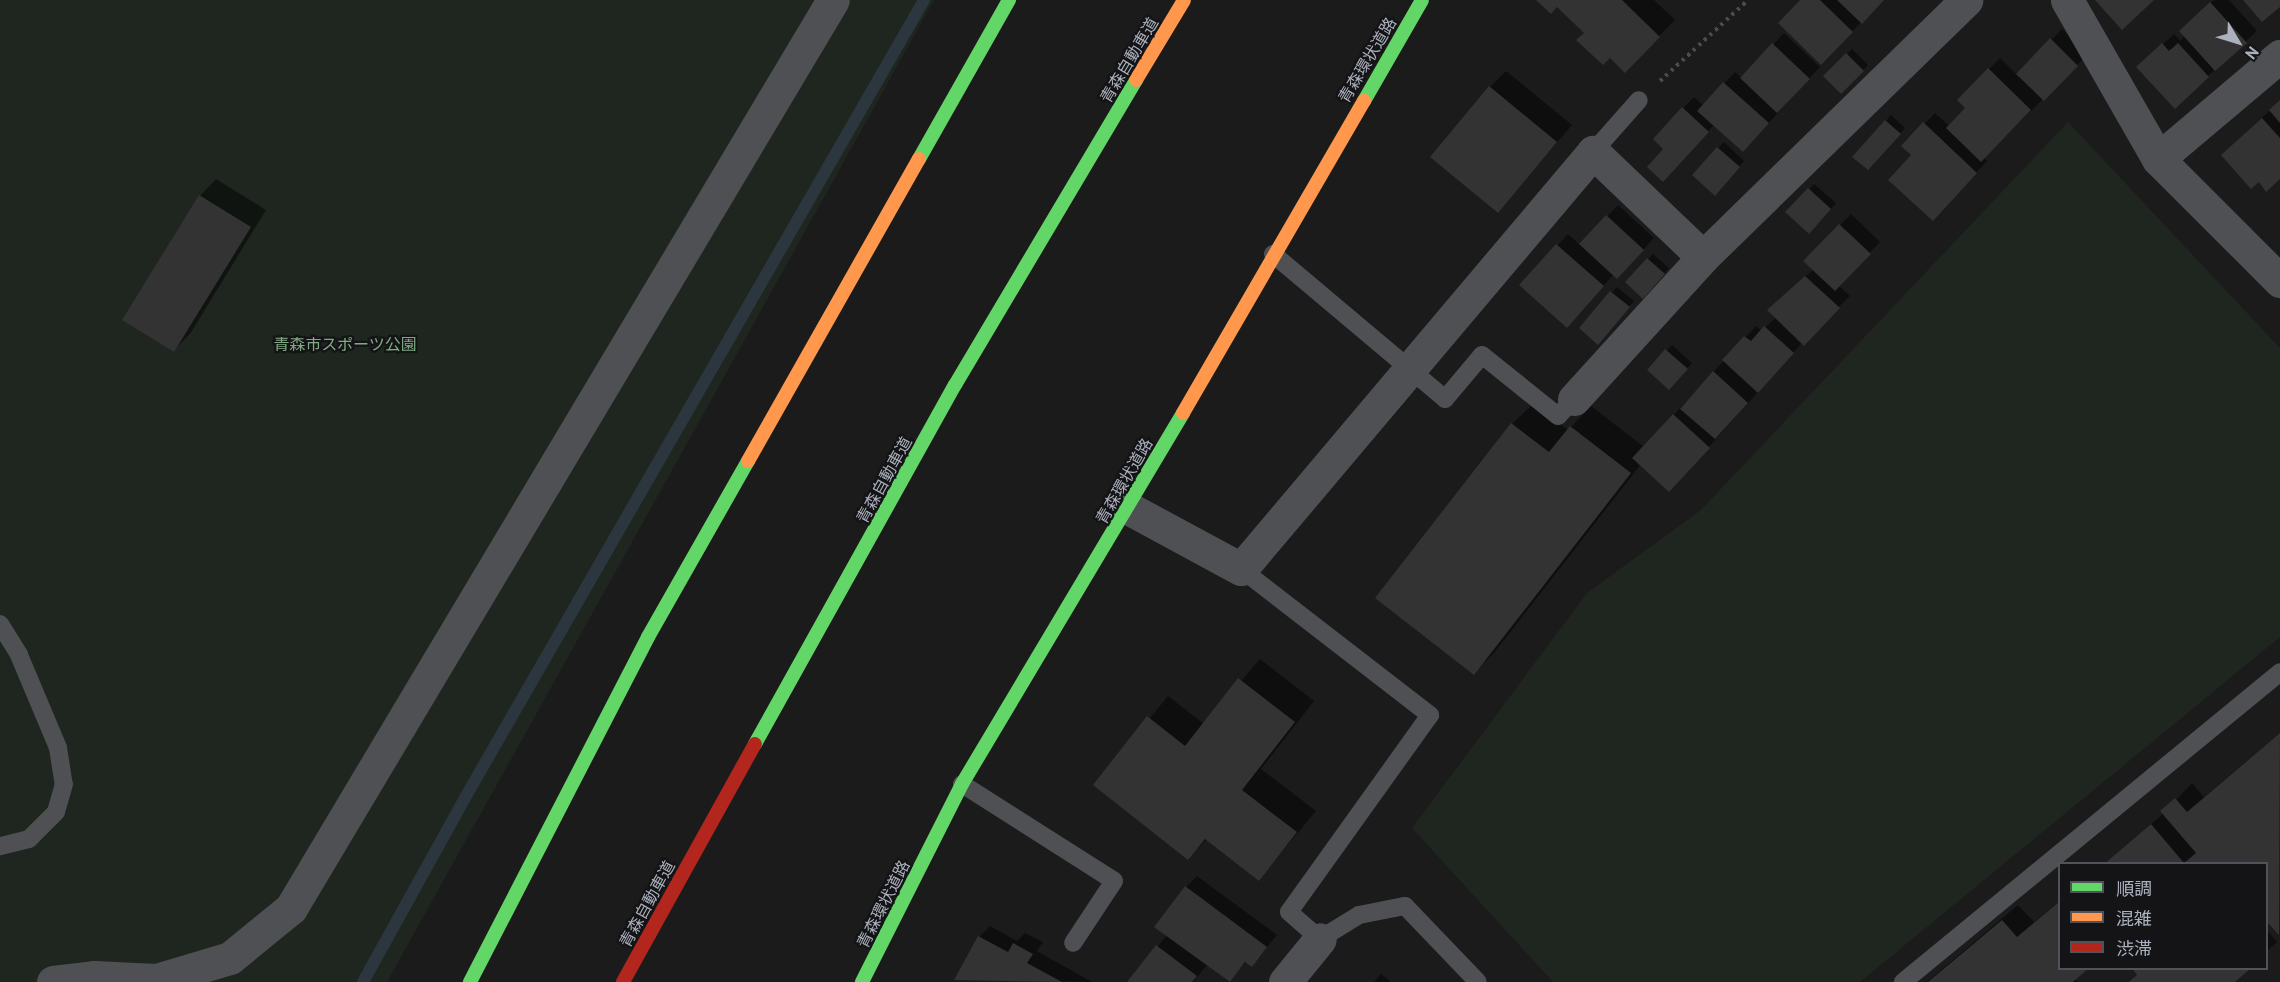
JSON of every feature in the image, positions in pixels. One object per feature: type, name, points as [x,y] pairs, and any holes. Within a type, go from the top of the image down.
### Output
[{"type":"highway","points":[[470,982],[648,637],[1009,0]]},
{"type":"highway","name":"青森自動車道","points":[[623,982],[956,385],[1184,0]]},
{"type":"highway","name":"青森環状道路","points":[[861,982],[962,784],[1128,508],[1422,0]]},
{"type":"street","points":[[53,982],[94,976],[156,980],[230,958],[291,908],[833,0]]},
{"type":"street","points":[[1574,399],[1702,257],[1966,0]]},
{"type":"street","points":[[2067,0],[2158,159],[2280,281]]},
{"type":"street","points":[[2158,159],[2280,56]]},
{"type":"street","points":[[1128,508],[1240,569],[1593,152],[1702,257]]},
{"type":"street","points":[[1285,982],[1320,939]]},
{"type":"lane","points":[[1593,152],[1640,100]]},
{"type":"lane","points":[[1273,255],[1407,370],[1445,399],[1482,355],[1558,416],[1574,399]]},
{"type":"lane","points":[[1240,569],[1430,715],[1289,912],[1320,939],[1359,915],[1406,906],[1478,982]]},
{"type":"lane","points":[[0,624],[19,655],[58,748],[64,784],[56,812],[29,839],[0,846]]},
{"type":"lane","points":[[1903,982],[2280,672]]},
{"type":"lane","points":[[962,784],[1114,881],[1073,943]]},
{"type":"path","points":[[1640,100],[1748,0]]},
{"type":"green space","name":"青森市スポーツ公園","points":[[0,0],[934,0],[387,982],[0,982]]},
{"type":"green space","points":[[2068,122],[2280,348],[2280,637],[1860,982],[1553,982],[1412,828],[1587,593],[1701,510]]},
{"type":"building","points":[[1536,0],[1622,0],[1660,37],[1625,73],[1610,58],[1603,65],[1576,40],[1584,33],[1557,7],[1551,14]]},
{"type":"building","points":[[1800,0],[1820,0],[1853,32],[1821,65],[1778,23]]},
{"type":"building","points":[[1837,0],[1884,0],[1862,24]]},
{"type":"building","points":[[2095,0],[2154,0],[2122,30]]},
{"type":"building","points":[[2243,0],[2280,0],[2280,7],[2262,22]]},
{"type":"building","points":[[2210,2],[2247,43],[2215,71],[2179,31]]},
{"type":"building","points":[[2050,38],[2078,66],[2044,101],[2016,74]]},
{"type":"building","points":[[1772,43],[1810,79],[1777,113],[1740,78]]},
{"type":"building","points":[[2162,43],[2169,51],[2178,43],[2209,77],[2175,109],[2136,67]]},
{"type":"building","points":[[1846,53],[1864,71],[1841,94],[1823,76]]},
{"type":"building","points":[[1988,68],[2031,110],[1981,162],[1946,128],[1965,108],[1957,100]]},
{"type":"building","points":[[1723,82],[1769,123],[1743,152],[1697,111]]},
{"type":"building","points":[[1489,86],[1557,142],[1498,213],[1430,157]]},
{"type":"building","points":[[2280,100],[2280,123],[2269,110]]},
{"type":"building","points":[[1682,107],[1709,132],[1663,182],[1647,167],[1663,149],[1653,139]]},
{"type":"building","points":[[2262,118],[2280,138],[2280,179],[2266,192],[2259,182],[2251,189],[2221,155]]},
{"type":"building","points":[[1885,120],[1901,134],[1868,170],[1852,157]]},
{"type":"building","points":[[1923,122],[1977,173],[1933,221],[1888,180],[1911,155],[1901,146]]},
{"type":"building","points":[[1717,147],[1740,167],[1715,196],[1692,175]]},
{"type":"building","points":[[1808,188],[1831,209],[1809,234],[1785,212]]},
{"type":"building","points":[[199,195],[251,227],[174,352],[122,320]]},
{"type":"building","points":[[1606,215],[1644,250],[1617,279],[1579,244]]},
{"type":"building","points":[[1839,224],[1871,254],[1835,291],[1803,261]]},
{"type":"building","points":[[1556,244],[1604,286],[1567,328],[1519,285]]},
{"type":"building","points":[[1647,258],[1665,274],[1643,299],[1625,282]]},
{"type":"building","points":[[1805,276],[1840,308],[1804,346],[1767,310]]},
{"type":"building","points":[[1610,291],[1630,307],[1598,345],[1579,328]]},
{"type":"building","points":[[1764,326],[1794,353],[1758,393],[1722,360],[1744,336],[1751,341]]},
{"type":"building","points":[[1665,349],[1688,369],[1669,390],[1647,370]]},
{"type":"building","points":[[1713,371],[1748,403],[1715,439],[1680,409]]},
{"type":"building","points":[[1673,414],[1710,448],[1669,492],[1632,458]]},
{"type":"building","points":[[1511,423],[1549,452],[1570,426],[1631,473],[1474,675],[1375,598]]},
{"type":"building","points":[[1238,678],[1295,722],[1242,790],[1297,832],[1259,881],[1205,839],[1188,860],[1093,785],[1147,716],[1185,746]]},
{"type":"building","points":[[2280,733],[2279,935],[2268,923],[2268,862],[2185,862],[2196,853],[2160,811],[2175,798],[2187,812]]},
{"type":"building","points":[[2151,824],[2183,862],[2106,862]]},
{"type":"building","points":[[1185,886],[1267,947],[1252,967],[1245,962],[1230,982],[1154,927]]},
{"type":"building","points":[[2058,903],[2058,970],[2087,970],[2073,982],[1928,982],[2002,920],[2017,937]]},
{"type":"building","points":[[978,936],[1008,952],[1013,943],[1033,954],[1027,963],[1062,982],[954,980]]},
{"type":"building","points":[[1156,945],[1197,976],[1192,982],[1127,982]]},
{"type":"building","points":[[2133,970],[2249,970],[2235,982],[2129,982],[2137,975]]},
{"type":"waterway","points":[[363,982],[466,796],[924,0]]},
{"type":"traffic: fast","points":[[919,159],[1009,0]]},
{"type":"traffic: fast","points":[[1364,101],[1422,0]]},
{"type":"traffic: fast","points":[[755,744],[955,385],[1136,80]]},
{"type":"traffic: fast","points":[[862,982],[962,784],[1183,413]]},
{"type":"traffic: fast","points":[[470,982],[648,637],[748,461]]},
{"type":"traffic: slow","points":[[1136,80],[1184,0]]},
{"type":"traffic: slow","points":[[1183,413],[1364,101]]},
{"type":"traffic: slow","points":[[748,461],[919,159]]},
{"type":"traffic: jam","points":[[623,982],[755,744]]}]
